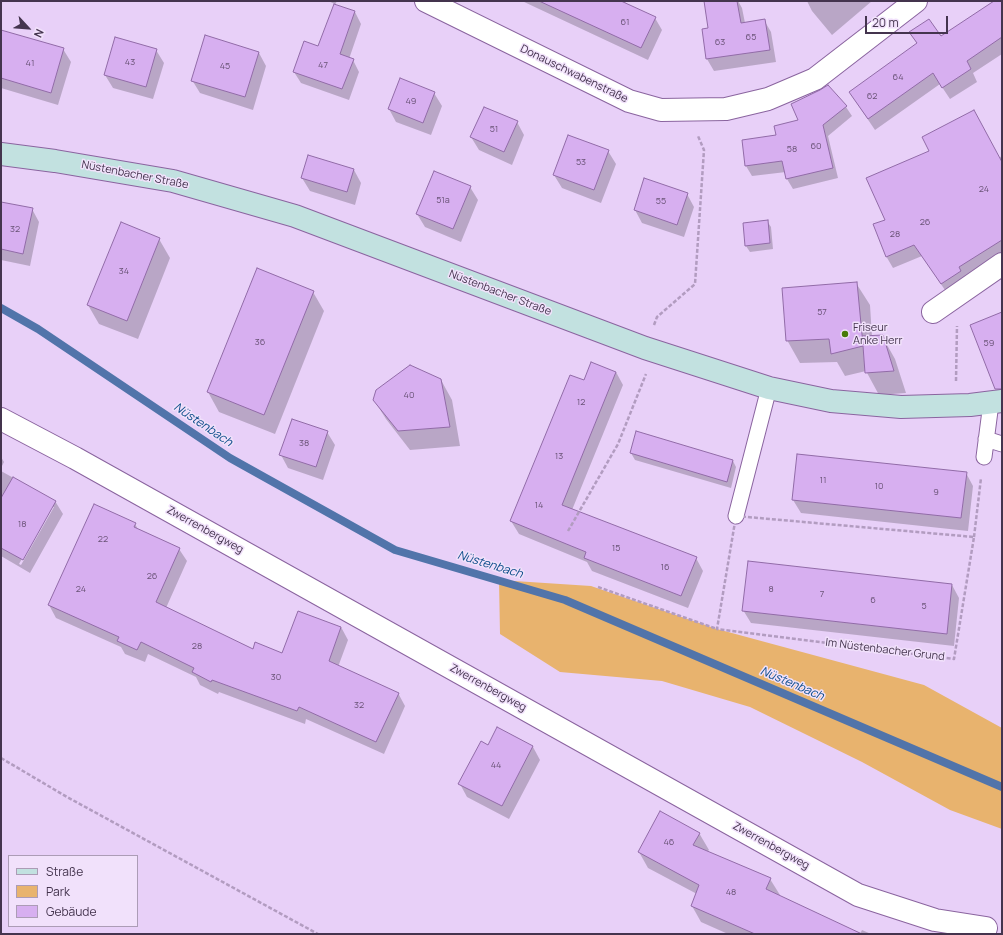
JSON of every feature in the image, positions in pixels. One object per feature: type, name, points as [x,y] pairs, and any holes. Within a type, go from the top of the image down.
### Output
[{"type":"main road","name":"Nüstenbacher Straße","points":[[1,154],[55,161],[174,181],[295,216],[655,351],[769,388],[831,401],[901,407],[956,406],[996,402]]},
{"type":"street","name":"Donauschwabenstraße","points":[[426,1],[629,101],[661,110],[726,109],[768,99],[815,79],[916,1]]},
{"type":"street","points":[[934,312],[1002,264]]},
{"type":"street","name":"Zwerrenbergweg","points":[[1,419],[75,458],[858,895],[935,920],[986,928]]},
{"type":"lane","points":[[736,516],[769,388]]},
{"type":"lane","points":[[984,457],[986,439],[996,402]]},
{"type":"lane","points":[[986,439],[1002,444]]},
{"type":"path","points":[[657,317],[695,284],[704,150],[697,133]]},
{"type":"path","points":[[956,406],[958,296]]},
{"type":"path","points":[[568,531],[618,444],[655,351]]},
{"type":"path","name":"Im Nüstenbacher Grund","points":[[598,587],[718,629],[954,659],[974,537],[984,457]]},
{"type":"path","points":[[718,629],[736,516],[974,537]]},
{"type":"path","points":[[1,758],[67,797],[318,934]]},
{"type":"green space","points":[[499,580],[591,586],[717,629],[924,685],[1002,728],[1002,829],[950,810],[862,762],[750,707],[662,681],[560,672],[500,634]]},
{"type":"building","points":[[539,1],[621,1],[656,17],[641,48]]},
{"type":"building","points":[[704,1],[737,1],[741,23],[765,19],[770,50],[706,59],[702,29],[708,28]]},
{"type":"building","points":[[994,1],[1002,1],[1002,37],[967,61],[971,69],[942,88],[933,73],[868,119],[849,92],[917,43],[909,32],[929,19],[941,36]]},
{"type":"building","points":[[334,4],[355,11],[340,54],[354,59],[342,89],[293,72],[304,41],[318,46]]},
{"type":"building","points":[[1,30],[64,48],[51,93],[1,78]]},
{"type":"building","points":[[205,35],[259,52],[245,97],[191,81]]},
{"type":"building","points":[[115,37],[157,49],[146,87],[104,75]]},
{"type":"building","points":[[400,78],[435,92],[423,123],[388,109]]},
{"type":"building","points":[[828,85],[847,106],[823,125],[833,168],[786,179],[782,161],[745,166],[742,140],[776,135],[774,126],[798,120],[791,104]]},
{"type":"building","points":[[484,107],[518,121],[504,152],[470,137]]},
{"type":"building","points":[[974,110],[1002,162],[1002,240],[959,267],[961,271],[941,284],[914,245],[886,257],[873,224],[885,220],[866,178],[929,151],[922,137]]},
{"type":"building","points":[[568,135],[609,150],[594,190],[553,175]]},
{"type":"building","points":[[308,155],[354,169],[347,192],[301,178]]},
{"type":"building","points":[[434,171],[471,186],[453,229],[416,214]]},
{"type":"building","points":[[644,178],[688,193],[677,225],[634,210]]},
{"type":"building","points":[[1,202],[33,208],[23,254],[1,249]]},
{"type":"building","points":[[768,220],[770,243],[745,246],[743,223]]},
{"type":"building","points":[[121,222],[160,238],[127,321],[87,305]]},
{"type":"building","points":[[257,268],[314,291],[264,415],[207,392]]},
{"type":"building","points":[[857,282],[862,336],[883,335],[894,371],[865,373],[863,346],[831,354],[829,339],[786,341],[782,288]]},
{"type":"building","points":[[1002,312],[1002,389],[995,389],[970,325]]},
{"type":"building","points":[[591,362],[616,372],[562,505],[697,557],[681,596],[584,558],[586,552],[510,521],[570,375],[584,380]]},
{"type":"building","points":[[410,365],[441,379],[450,427],[398,431],[373,400],[376,390]]},
{"type":"building","points":[[292,419],[328,431],[316,467],[279,455]]},
{"type":"building","points":[[636,431],[733,460],[727,482],[630,453]]},
{"type":"building","points":[[797,454],[967,472],[961,518],[792,500]]},
{"type":"building","points":[[13,477],[56,501],[23,560],[1,548],[1,498]]},
{"type":"building","points":[[94,504],[136,523],[134,527],[180,548],[156,602],[253,649],[255,642],[282,653],[298,611],[341,627],[329,661],[399,693],[376,742],[299,707],[297,711],[212,680],[211,682],[192,672],[194,668],[141,642],[137,650],[117,641],[119,637],[48,605]]},
{"type":"building","points":[[748,561],[952,584],[947,634],[742,611]]},
{"type":"building","points":[[497,727],[533,746],[502,806],[458,784],[481,741],[488,745]]},
{"type":"building","points":[[660,811],[700,833],[693,845],[771,878],[766,889],[862,934],[755,934],[691,906],[699,885],[638,852]]},
{"type":"waterway","name":"Nüstenbach","points":[[1,308],[38,329],[230,458],[395,550],[565,600],[1002,787]]},
{"type":"place","name":"Friseur Anke Herr","points":[[845,334]]}]
